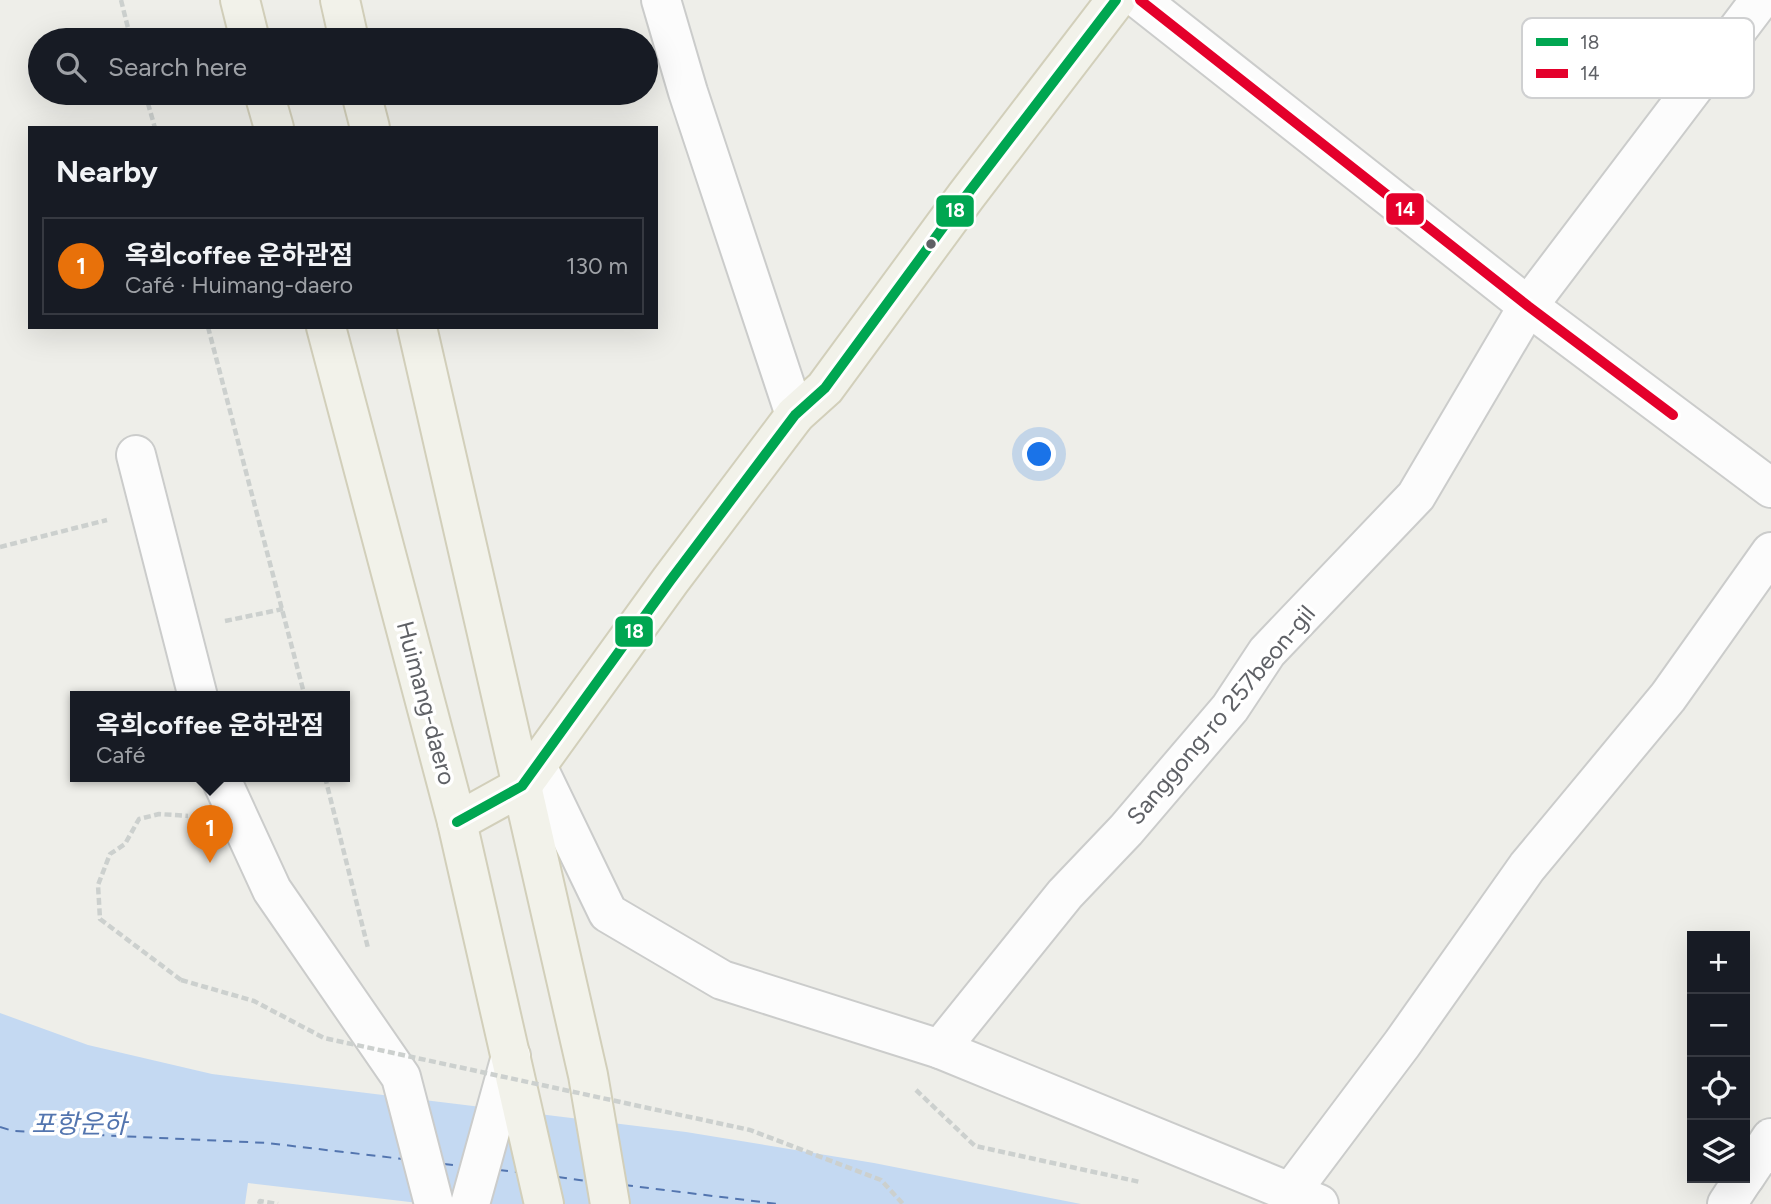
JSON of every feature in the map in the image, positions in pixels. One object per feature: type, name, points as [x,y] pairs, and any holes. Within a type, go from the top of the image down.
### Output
[{"type":"main road","points":[[240,0],[247,28]]},
{"type":"main road","points":[[340,0],[346,28]]},
{"type":"main road","points":[[457,822],[530,776],[670,581],[795,415],[825,388],[966,196],[1116,0]]},
{"type":"main road","points":[[267,105],[273,126]]},
{"type":"main road","points":[[364,105],[369,126]]},
{"type":"main road","name":"Huimang-daero","points":[[327,329],[457,822],[544,1204]]},
{"type":"main road","points":[[418,329],[530,776],[610,1204]]},
{"type":"street","points":[[662,0],[688,92],[795,415]]},
{"type":"street","points":[[1140,0],[1528,306],[1771,488]]},
{"type":"street","name":"Sanggong-ro 257beon-gil","points":[[1746,18],[1760,0]]},
{"type":"street","name":"Sanggong-ro 257beon-gil","points":[[940,1049],[1065,894],[1126,830],[1230,708],[1267,652],[1416,496],[1528,306],[1686,98]]},
{"type":"street","points":[[136,456],[196,691]]},
{"type":"street","points":[[530,776],[607,913],[722,979],[940,1049],[1304,1199],[1402,1044],[1527,867],[1668,697],[1771,552]]},
{"type":"street","points":[[222,782],[272,890],[397,1064],[434,1204]]},
{"type":"street","points":[[470,1204],[511,1056]]},
{"type":"street","points":[[1750,1168],[1771,1138]]},
{"type":"street","points":[[1727,1204],[1740,1183]]},
{"type":"path","points":[[121,0],[128,28]]},
{"type":"path","points":[[148,105],[154,126]]},
{"type":"path","points":[[209,329],[304,691]]},
{"type":"path","points":[[180,630],[283,609]]},
{"type":"path","points":[[326,782],[371,960]]},
{"type":"path","points":[[196,817],[159,814],[139,819],[125,844],[110,854],[98,885],[100,919],[181,980],[254,1001],[324,1038],[750,1130],[881,1181],[902,1204]]},
{"type":"path","points":[[907,1082],[975,1146],[1148,1184]]},
{"type":"path","points":[[259,1204],[260,1201],[278,1204]]},
{"type":"water","name":"포항운하","points":[[0,1013],[88,1045],[212,1074],[686,1132],[874,1163],[1081,1204],[427,1204],[248,1183],[245,1204],[0,1204]]},
{"type":"ferry route","points":[[0,1127],[13,1131],[267,1143],[403,1159]]},
{"type":"ferry route","points":[[444,1164],[462,1166]]},
{"type":"ferry route","points":[[499,1170],[518,1172]]},
{"type":"ferry route","points":[[558,1177],[587,1181]]},
{"type":"ferry route","points":[[624,1185],[778,1204]]},
{"type":"transit line","name":"18","points":[[457,822],[522,786],[670,581],[795,415],[825,388],[966,196],[1116,0]]},
{"type":"transit line","name":"14","points":[[1140,0],[1528,306],[1673,415]]},
{"type":"place","name":"옥희coffee 운하관점","points":[[210,863]]}]
